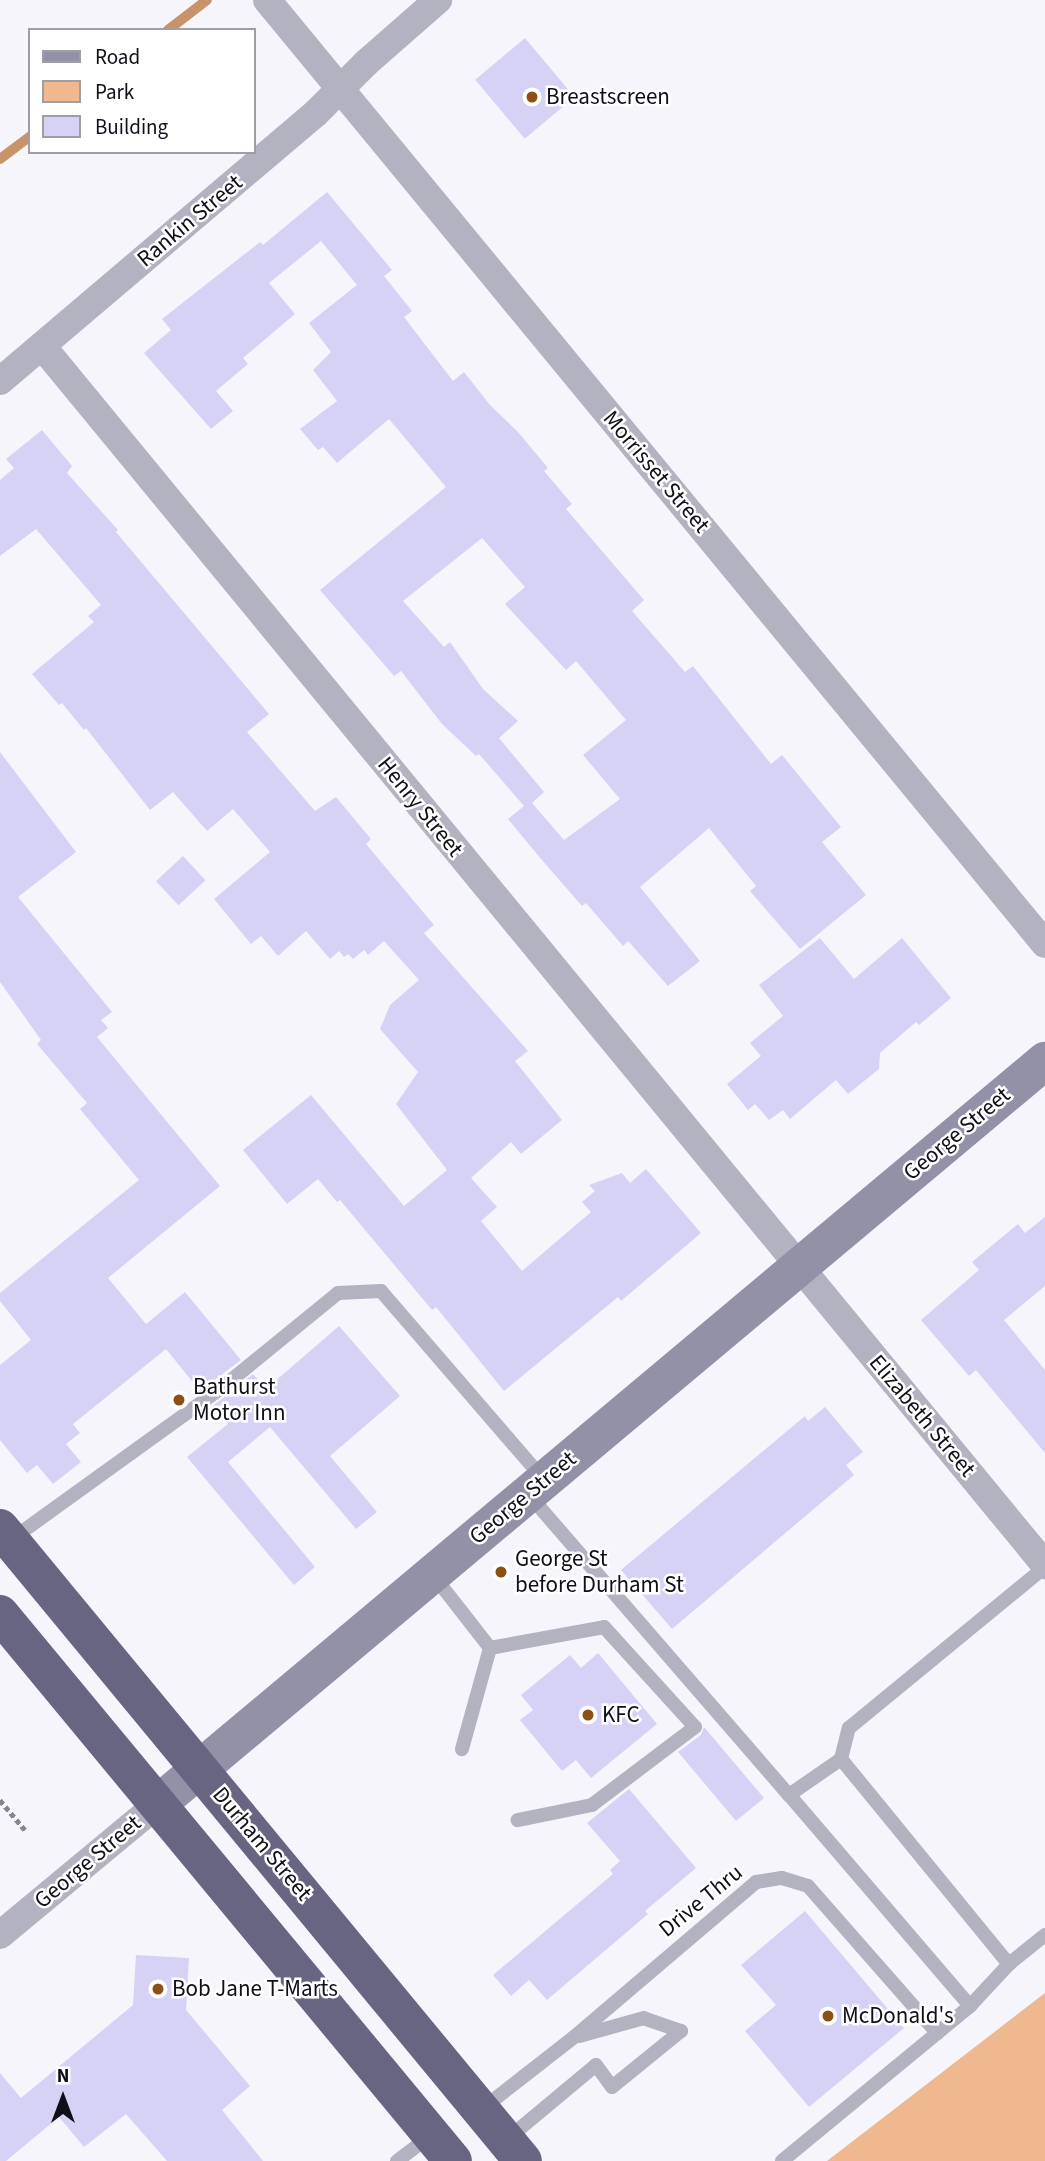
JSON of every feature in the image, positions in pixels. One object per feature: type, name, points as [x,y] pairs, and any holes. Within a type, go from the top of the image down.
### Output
[{"type":"highway","name":"Durham Street","points":[[5,1535],[515,2150]]},
{"type":"highway","points":[[0,1614],[442,2148]]},
{"type":"main road","name":"George Street","points":[[159,1803],[1045,1061]]},
{"type":"street","name":"Morrisset Street","points":[[268,0],[1045,944]]},
{"type":"street","name":"Rankin Street","points":[[0,381],[316,113],[438,0]]},
{"type":"street","name":"Henry Street","points":[[42,346],[798,1268]]},
{"type":"street","name":"Elizabeth Street","points":[[798,1268],[1045,1566]]},
{"type":"street","name":"George Street","points":[[0,1936],[159,1803]]},
{"type":"lane","points":[[5,1535],[224,1386],[338,1293],[381,1291],[536,1487],[789,1795],[970,2006]]},
{"type":"lane","points":[[789,1795],[841,1759],[849,1728],[1045,1566]]},
{"type":"lane","points":[[432,1574],[490,1648]]},
{"type":"lane","points":[[490,1648],[604,1627],[695,1727],[592,1805],[518,1819]]},
{"type":"lane","points":[[462,1749],[490,1648]]},
{"type":"lane","points":[[841,1759],[1009,1964]]},
{"type":"lane","name":"Drive Thru","points":[[481,2110],[574,2037],[756,1882],[782,1878],[808,1886],[937,2033]]},
{"type":"lane","points":[[782,2161],[970,2006],[1009,1964],[1045,1935]]},
{"type":"lane","points":[[515,2150],[596,2065],[612,2087],[681,2031],[644,2018],[574,2037]]},
{"type":"lane","points":[[397,2161],[442,2148]]},
{"type":"path","points":[[0,1800],[25,1830]]},
{"type":"green space","points":[[1045,1993],[1045,2161],[827,2161]]},
{"type":"building","name":"Breastscreen","points":[[525,38],[574,97],[525,139],[475,80]]},
{"type":"building","points":[[327,192],[392,270],[384,276],[412,311],[404,317],[453,381],[464,372],[490,405],[518,432],[548,468],[544,471],[572,504],[566,509],[644,600],[632,611],[685,672],[693,666],[771,764],[782,755],[841,827],[822,842],[866,895],[800,949],[750,891],[756,886],[709,828],[640,887],[700,961],[668,986],[628,941],[623,946],[586,903],[582,906],[508,819],[524,806],[479,754],[476,756],[442,724],[401,671],[394,676],[320,590],[446,487],[389,419],[337,463],[323,447],[318,450],[300,429],[337,401],[313,370],[331,352],[309,323],[357,285],[321,241],[269,283],[295,314],[243,358],[248,364],[216,391],[233,411],[211,429],[144,353],[171,330],[162,319],[260,242],[263,245]],"holes":[[[482,538],[525,587],[505,604],[566,670],[576,661],[626,720],[583,755],[620,799],[564,840],[532,803],[544,792],[499,738],[518,721],[483,689],[450,642],[444,647],[403,601]]]},
{"type":"building","points":[[42,430],[72,466],[67,473],[118,530],[116,532],[269,714],[247,732],[315,811],[336,797],[371,839],[366,844],[434,925],[424,933],[528,1051],[515,1061],[562,1120],[521,1154],[511,1142],[471,1178],[497,1207],[481,1221],[522,1271],[591,1212],[582,1202],[595,1191],[589,1185],[622,1173],[630,1183],[646,1169],[701,1233],[621,1301],[618,1297],[504,1391],[436,1307],[432,1310],[340,1200],[337,1202],[318,1179],[287,1204],[243,1150],[311,1095],[404,1206],[447,1170],[396,1104],[418,1072],[380,1029],[390,1005],[419,980],[384,941],[368,955],[364,950],[353,959],[348,954],[344,957],[339,951],[330,959],[306,931],[278,956],[261,936],[251,944],[214,899],[270,852],[233,809],[207,831],[173,792],[150,810],[86,728],[84,730],[62,703],[59,705],[32,674],[94,622],[88,616],[101,605],[36,529],[0,556],[0,480],[14,468],[6,459]]},
{"type":"building","points":[[0,752],[76,852],[18,897],[112,1012],[101,1020],[108,1028],[97,1037],[220,1186],[108,1278],[146,1324],[185,1292],[241,1360],[200,1391],[166,1349],[73,1424],[80,1433],[66,1444],[81,1462],[53,1484],[37,1465],[27,1473],[0,1440],[0,1365],[31,1340],[0,1301],[0,1293],[139,1180],[80,1109],[87,1103],[37,1044],[41,1040],[0,982]]},
{"type":"building","points":[[183,856],[206,880],[178,905],[156,881]]},
{"type":"building","points":[[820,938],[854,979],[902,938],[951,998],[919,1025],[916,1022],[880,1053],[879,1069],[848,1094],[836,1080],[790,1119],[783,1110],[769,1120],[755,1104],[748,1110],[727,1084],[761,1056],[750,1043],[783,1016],[759,985]]},
{"type":"building","points":[[1045,1217],[1045,1286],[1004,1320],[1045,1370],[1045,1453],[976,1370],[969,1376],[921,1320],[979,1270],[972,1262],[1018,1224],[1025,1233]]},
{"type":"building","points":[[339,1326],[400,1396],[330,1456],[377,1512],[356,1529],[270,1427],[228,1462],[315,1567],[294,1585],[187,1457],[228,1424],[213,1406],[253,1374],[266,1389]]},
{"type":"building","points":[[825,1407],[863,1452],[846,1465],[854,1475],[672,1629],[621,1570],[805,1416],[808,1421]]},
{"type":"building","name":"KFC","points":[[598,1653],[657,1724],[591,1778],[576,1760],[562,1771],[520,1720],[533,1710],[521,1695],[570,1655],[581,1668]]},
{"type":"building","points":[[704,1727],[764,1798],[736,1821],[678,1752],[701,1735]]},
{"type":"building","points":[[629,1789],[696,1868],[645,1911],[648,1914],[547,2000],[529,1980],[511,1996],[493,1975],[613,1874],[610,1870],[620,1861],[587,1823]]},
{"type":"building","name":"McDonald's","points":[[805,1911],[904,2028],[809,2107],[745,2031],[776,2005],[741,1965]]},
{"type":"building","points":[[136,1955],[189,1958],[186,2010],[250,2086],[222,2110],[263,2161],[167,2161],[126,2114],[84,2147],[59,2117],[6,2161],[0,2161],[0,2073],[21,2098],[133,2005]]},
{"type":"waterway","points":[[171,28],[207,0]]},
{"type":"waterway","points":[[0,159],[28,138]]},
{"type":"place","name":"Breastscreen","points":[[532,97]]},
{"type":"place","name":"Bathurst Motor Inn","points":[[179,1400]]},
{"type":"place","name":"George St before Durham St","points":[[501,1572]]},
{"type":"place","name":"KFC","points":[[588,1715]]},
{"type":"place","name":"Bob Jane T-Marts","points":[[158,1989]]},
{"type":"place","name":"McDonald's","points":[[828,2016]]}]
